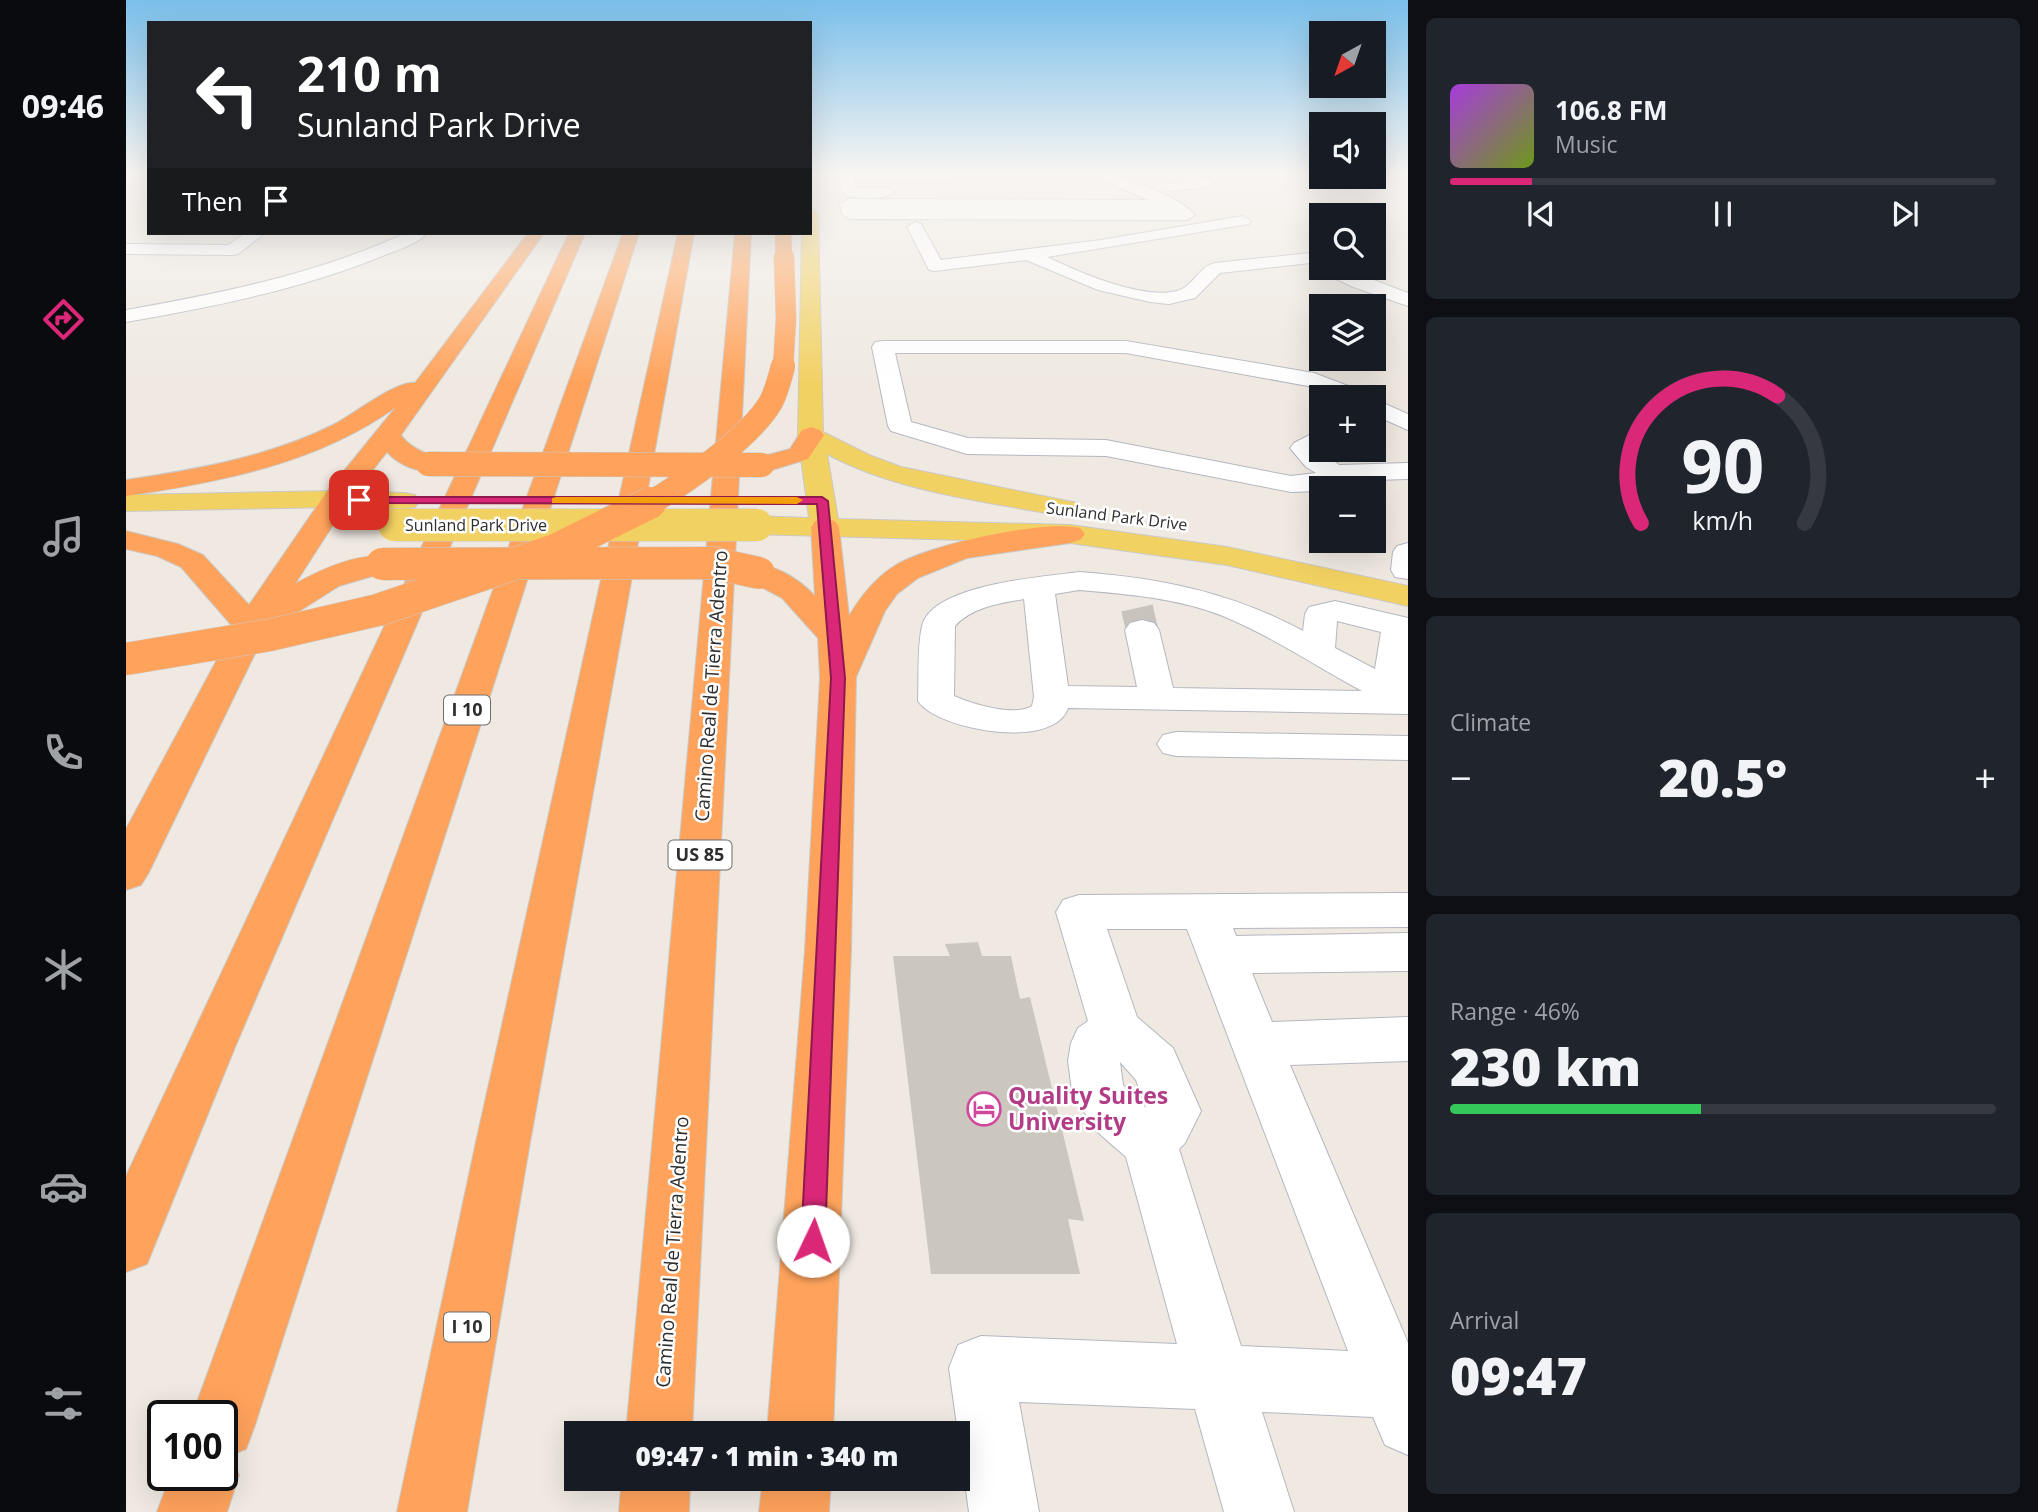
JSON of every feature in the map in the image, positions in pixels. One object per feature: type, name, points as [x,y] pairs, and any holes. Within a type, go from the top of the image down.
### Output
[{"type":"highway","points":[[126,874],[251,628],[328,512],[530,242]]},
{"type":"highway","points":[[126,1243],[221,1022],[573,242]]},
{"type":"highway","name":"I 10","points":[[230,1400],[628,242]]},
{"type":"highway","name":"I 10","points":[[432,1512],[503,1142],[683,242]]},
{"type":"highway","points":[[736,242],[739,276]]},
{"type":"highway","name":"Camino Real de Tierra Adentro","points":[[660,1421],[742,242]]},
{"type":"highway","points":[[126,659],[186,651],[357,616],[503,571],[579,541],[642,509],[700,470],[744,432],[772,400],[782,368],[786,337],[783,242]]},
{"type":"highway","points":[[126,488],[214,473],[320,441],[379,411],[440,363]]},
{"type":"highway","points":[[388,435],[397,451],[409,459],[428,464],[762,465],[799,454],[811,435]]},
{"type":"highway","points":[[801,1421],[828,950],[836,656],[824,514]]},
{"type":"highway","points":[[836,656],[890,583],[914,568],[981,545],[1069,521]]},
{"type":"highway","points":[[126,540],[167,550],[192,561],[251,628]]},
{"type":"highway","points":[[251,628],[307,588],[333,575],[358,567],[382,564],[714,563],[759,573],[793,591],[836,656]]},
{"type":"highway","points":[[192,1512],[199,1491]]},
{"type":"highway","points":[[654,1512],[655,1491]]},
{"type":"highway","points":[[794,1512],[796,1491]]},
{"type":"main road","points":[[810,242],[811,435],[824,514]]},
{"type":"main road","points":[[811,435],[860,461],[894,474],[1069,521]]},
{"type":"main road","name":"Sunland Park Drive","points":[[824,514],[860,501]]},
{"type":"main road","name":"Sunland Park Drive","points":[[899,502],[1000,504],[1227,556],[1406,591]]},
{"type":"main road","name":"Sunland Park Drive","points":[[126,503],[328,512],[760,513],[1069,521]]},
{"type":"main road","name":"Sunland Park Drive","points":[[126,527],[328,512]]},
{"type":"street","points":[[126,249],[241,255],[251,242]]},
{"type":"street","points":[[126,316],[289,281],[355,261],[399,242]]},
{"type":"street","points":[[922,242],[935,266],[1123,242]]},
{"type":"street","points":[[1288,246],[1309,257]]},
{"type":"street","points":[[1028,254],[1069,274],[1134,293],[1170,299],[1189,293],[1206,280],[1215,268],[1309,261]]},
{"type":"street","points":[[270,271],[289,281]]},
{"type":"street","points":[[1354,280],[1408,300]]},
{"type":"street","points":[[1326,385],[1314,380],[1126,347],[883,347],[900,426],[949,443],[981,447],[1106,448],[1291,484],[1320,483],[1334,473],[1390,458],[1408,471]]},
{"type":"street","points":[[1386,412],[1408,423]]},
{"type":"street","points":[[1317,462],[1334,473]]},
{"type":"street","points":[[1039,589],[1052,696],[1049,712],[1032,721],[976,716],[952,710],[936,701],[939,624],[949,613],[984,596],[1079,582],[1137,608],[1185,595],[1233,609],[1402,699]]},
{"type":"street","points":[[1318,652],[1321,614],[1406,591],[1402,699]]},
{"type":"street","points":[[1137,608],[1158,699]]},
{"type":"street","points":[[1052,696],[1402,699]]},
{"type":"street","points":[[1176,744],[1408,748]]},
{"type":"street","points":[[1212,933],[1408,910]]},
{"type":"street","points":[[1259,1512],[1149,1142],[1118,1119],[1099,1097],[1092,1062],[1096,1043],[1116,1030],[1079,912],[1212,933],[1408,952]]},
{"type":"street","points":[[1212,933],[1401,1404]]},
{"type":"street","points":[[1256,1044],[1408,1039]]},
{"type":"street","points":[[1004,1512],[981,1368],[1219,1378],[1401,1404]]},
{"type":"building","name":"Quality Suites University","points":[[978,942],[982,956],[1011,956],[1020,999],[1030,997],[1084,1221],[1068,1219],[1080,1274],[931,1274],[893,956],[950,956],[945,944]]},
{"type":"tunnel","points":[[1137,608],[1142,630]]},
{"type":"slow traffic","points":[[556,501],[797,500]]},
{"type":"place","name":"Quality Suites University","points":[[984,1109]]},
{"type":"route","points":[[359,500],[822,501],[838,678],[813,1241]]}]
